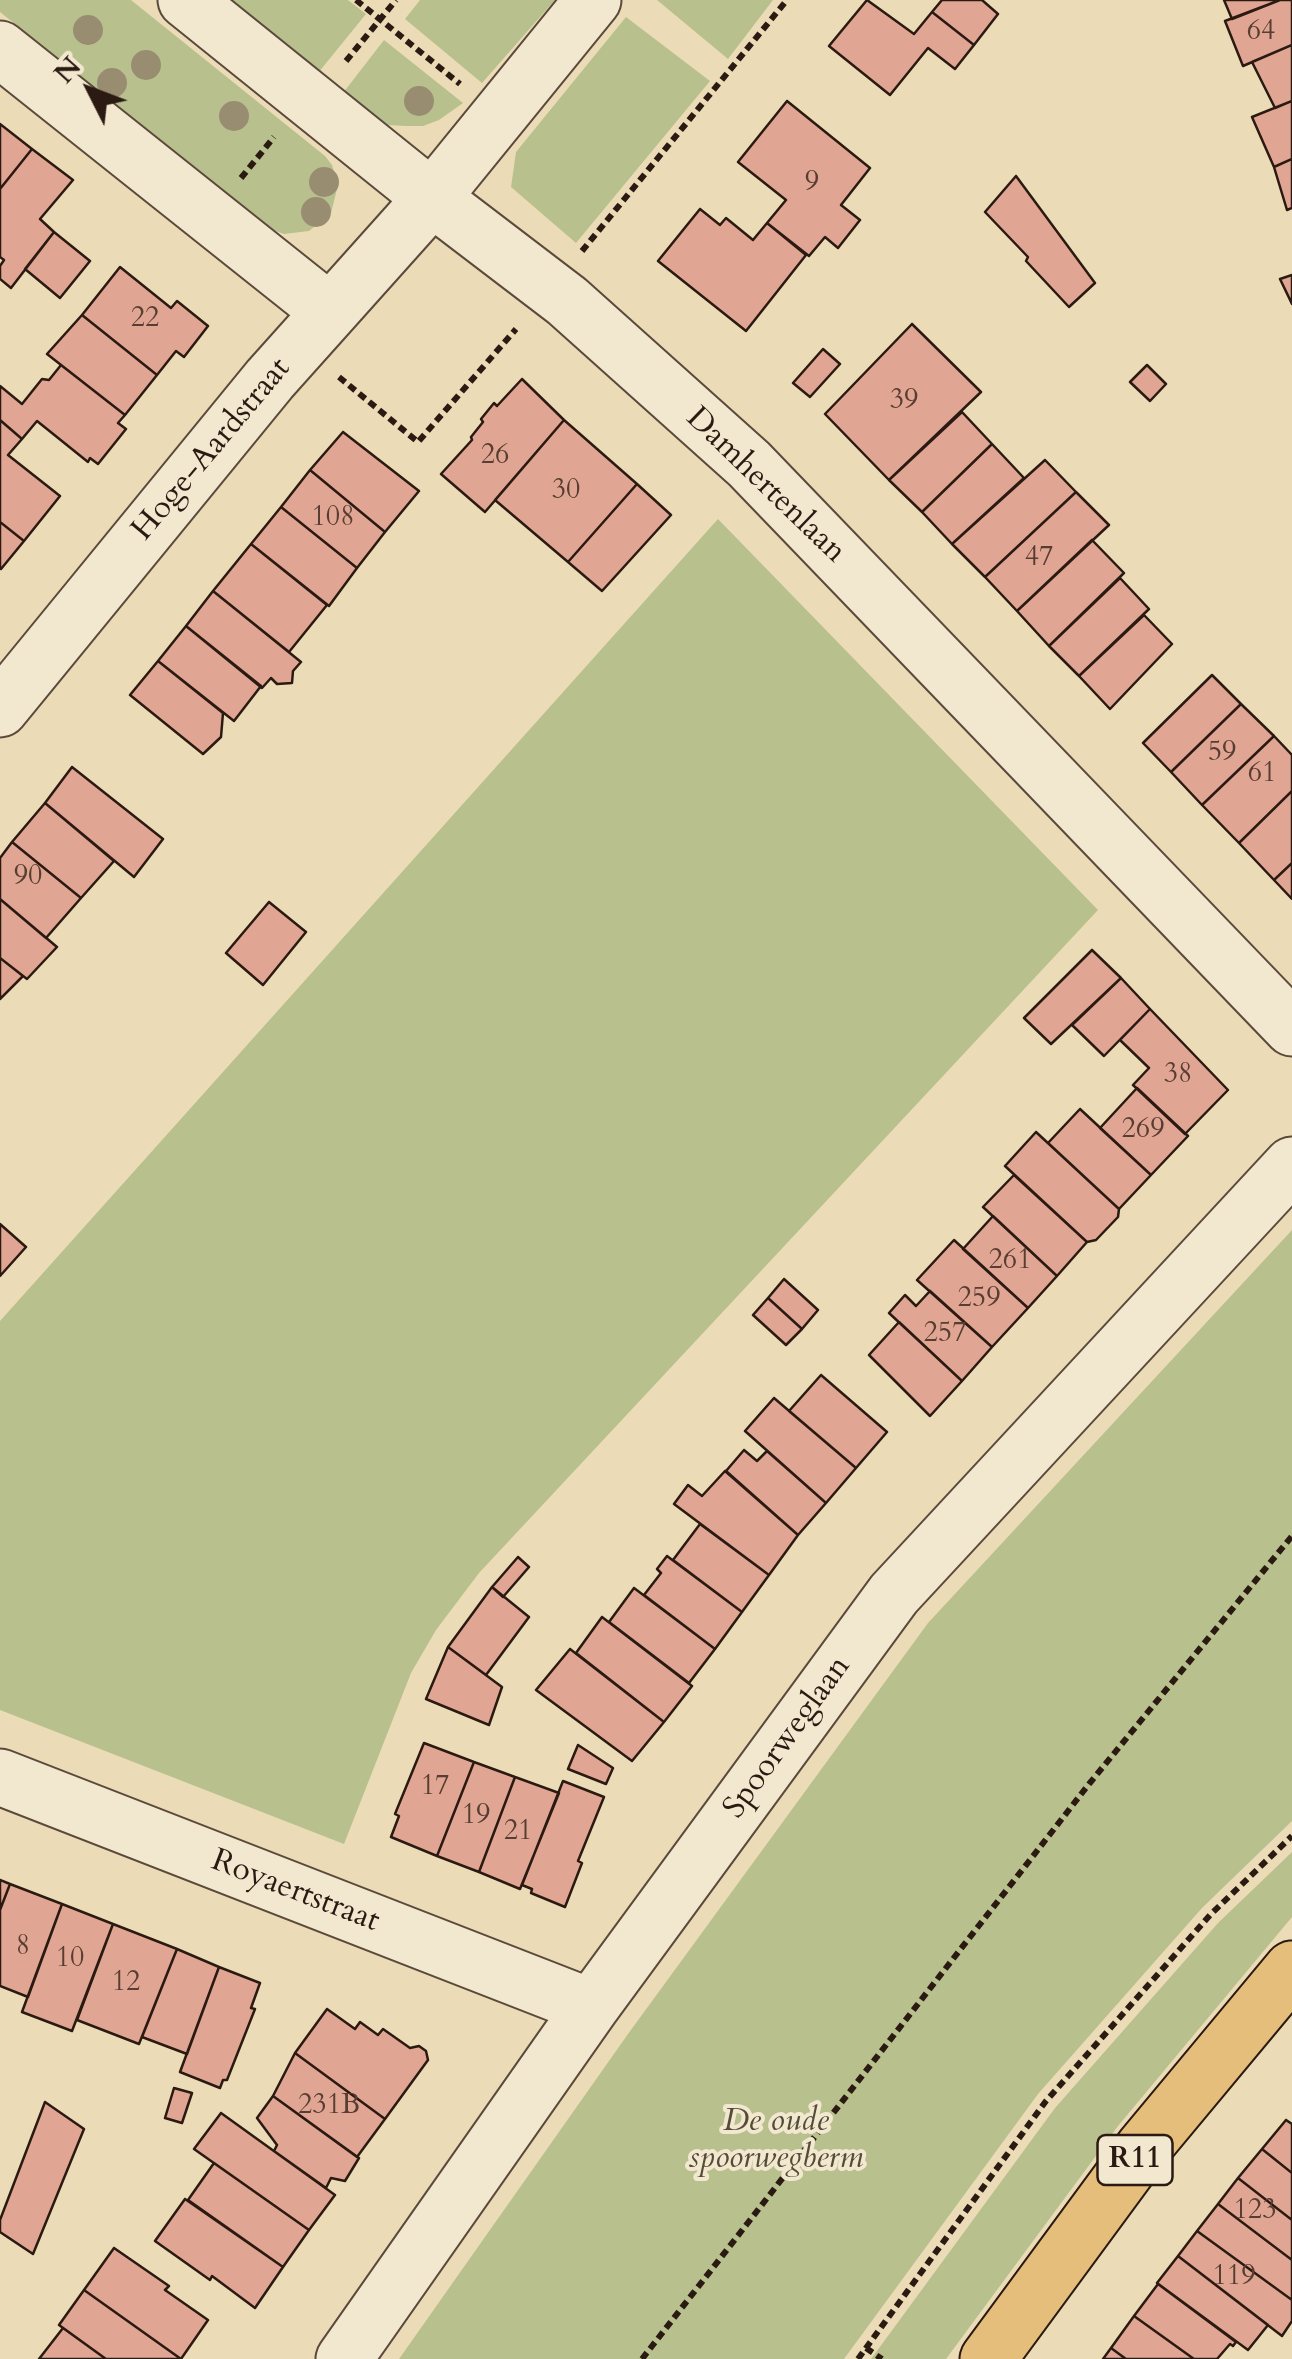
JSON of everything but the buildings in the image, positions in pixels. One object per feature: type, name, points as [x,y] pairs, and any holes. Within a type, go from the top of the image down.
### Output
[{"type":"main road","name":"R11","points":[[988,2359],[1144,2147],[1292,1969]]},
{"type":"street","name":"Damhertenlaan","points":[[186,0],[551,289],[749,464],[1292,1028]]},
{"type":"street","name":"Hoge-Aardstraat","points":[[0,709],[314,328],[432,198],[593,0]]},
{"type":"street","points":[[0,49],[209,216],[314,328]]},
{"type":"street","name":"Spoorweglaan","points":[[344,2359],[591,2007],[894,1594],[1292,1165]]},
{"type":"street","name":"Royaertstraat","points":[[0,1777],[591,2007]]},
{"type":"path","points":[[356,0],[500,116]]},
{"type":"path","points":[[209,216],[396,0]]},
{"type":"path","points":[[314,328],[418,442],[551,289],[787,0]]},
{"type":"path","points":[[642,2359],[1089,1784],[1292,1536]]},
{"type":"path","points":[[858,2359],[1046,2101],[1210,1916],[1292,1836]]},
{"type":"path","points":[[866,2348],[882,2359]]},
{"type":"green space","points":[[0,0],[131,0],[325,156],[338,185],[331,213],[309,231],[284,234],[270,229],[0,12]]},
{"type":"green space","points":[[228,0],[348,0],[366,14],[318,73]]},
{"type":"green space","points":[[420,0],[555,0],[482,83],[405,19]]},
{"type":"green space","points":[[657,0],[773,0],[728,59]]},
{"type":"green space","points":[[626,17],[710,81],[576,243],[511,187],[516,152]]},
{"type":"green space","points":[[384,40],[463,103],[423,126],[388,125],[343,93]]},
{"type":"green space","points":[[718,519],[1098,910],[479,1573],[436,1630],[411,1673],[344,1844],[0,1710],[0,1321]]},
{"type":"green space","name":"De oude spoorwegberm","points":[[1292,1230],[1292,1821],[1202,1908],[1038,2094],[844,2359],[399,2359],[628,2034],[928,1623]]},
{"type":"green space","points":[[1292,1852],[1292,1917],[1118,2126],[946,2359],[871,2359],[1055,2108],[1218,1923]]}]
